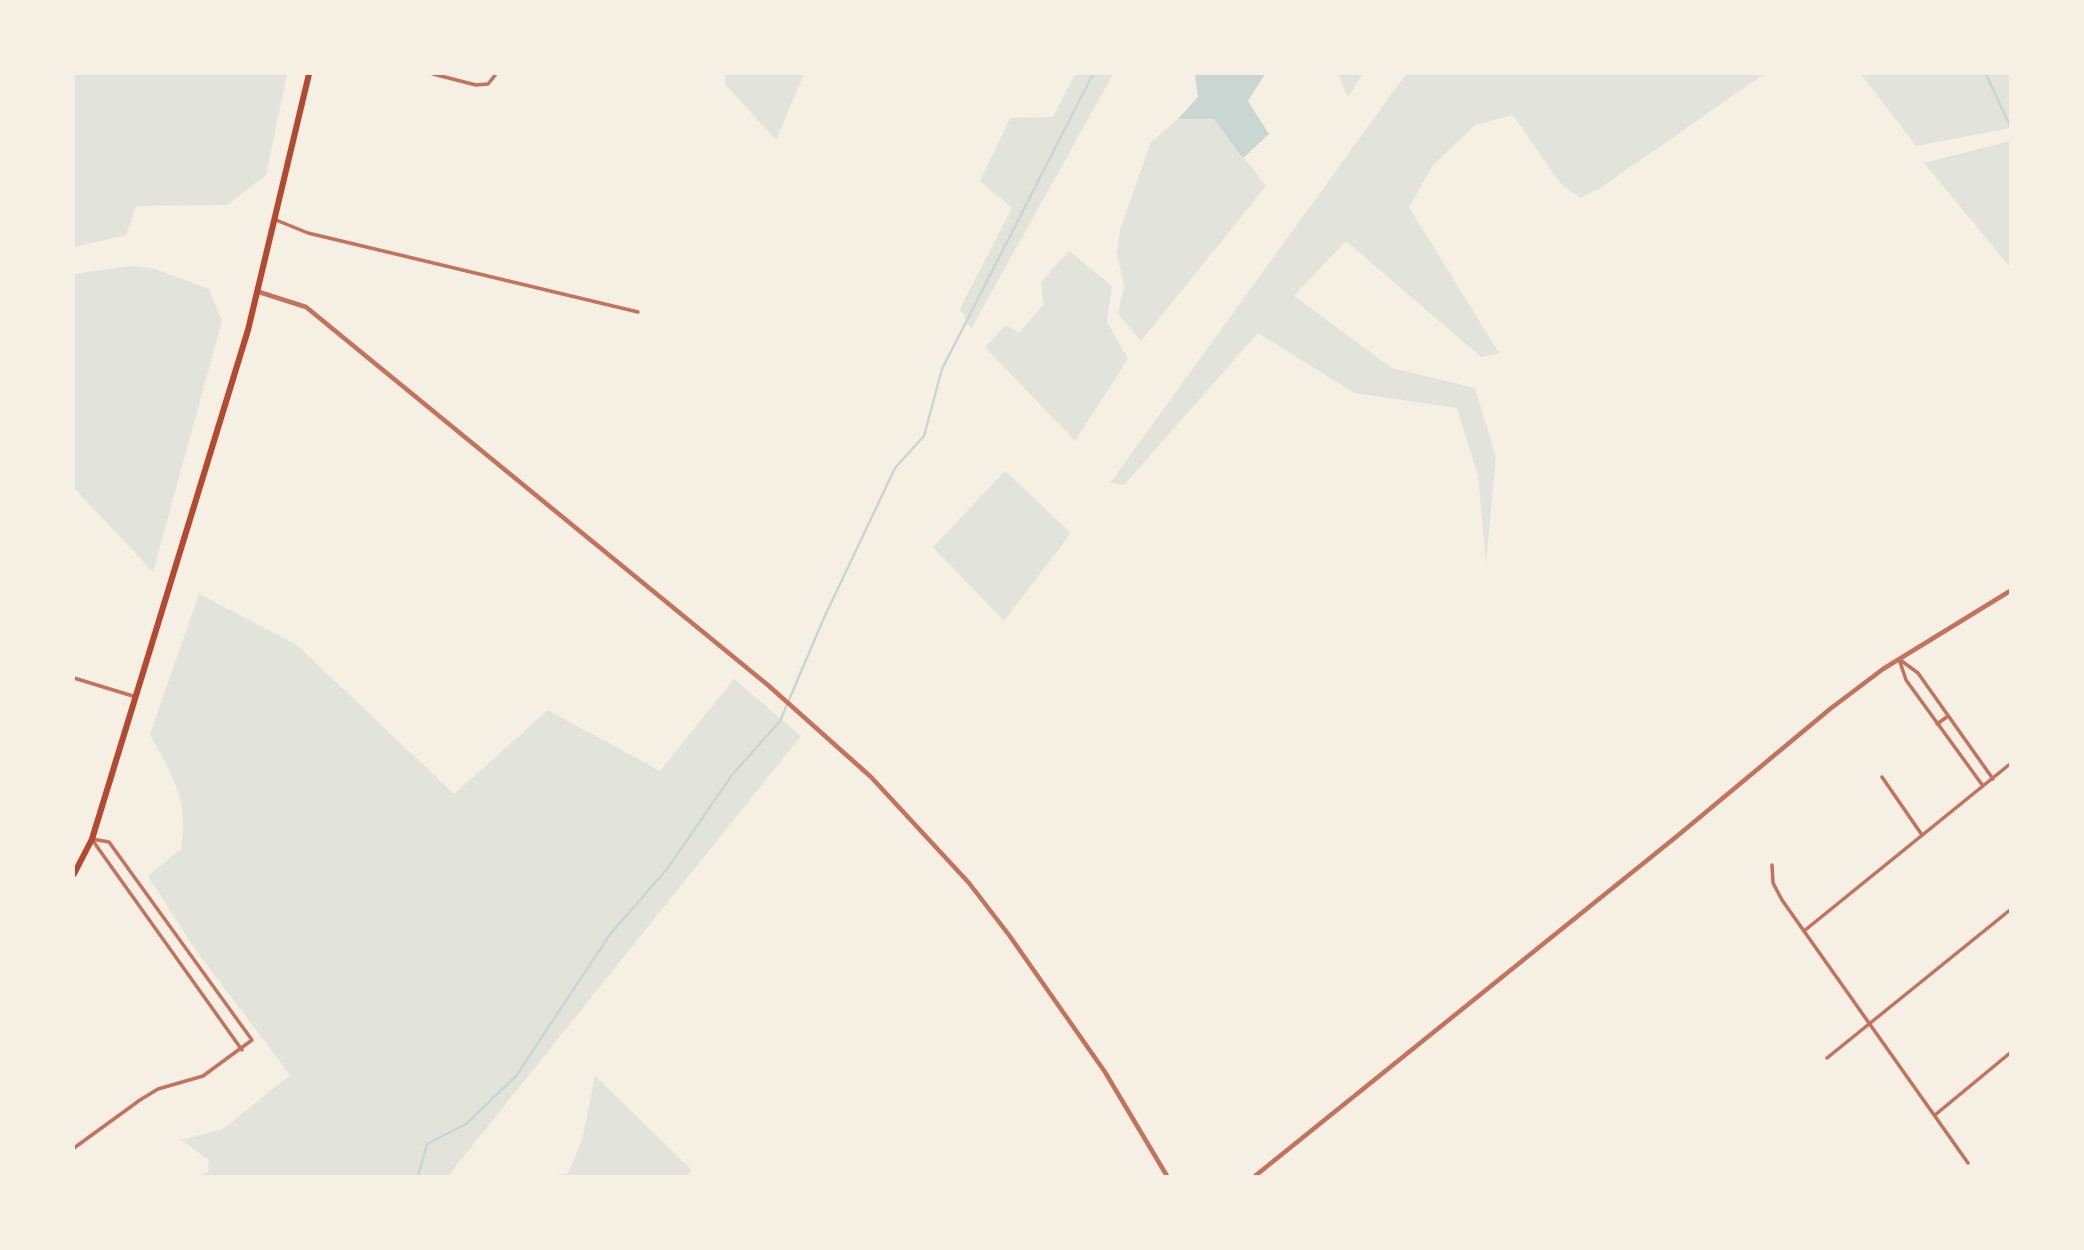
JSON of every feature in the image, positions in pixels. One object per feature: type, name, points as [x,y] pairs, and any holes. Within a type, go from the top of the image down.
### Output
[{"type":"highway","points":[[74,874],[92,839],[259,292],[309,74]]},
{"type":"street","points":[[433,74],[476,85],[488,84],[496,74]]},
{"type":"street","points":[[276,220],[308,233],[638,312]]},
{"type":"street","points":[[259,292],[306,307],[769,686],[871,777],[977,893],[1083,1040],[1141,1128],[1167,1177]]},
{"type":"street","points":[[1255,1177],[1656,854],[1830,709],[1899,659],[2011,591]]},
{"type":"street","points":[[1899,659],[1918,673],[1993,779]]},
{"type":"street","points":[[1899,659],[1906,680],[1983,786]]},
{"type":"street","points":[[74,678],[135,697]]},
{"type":"street","points":[[1937,724],[1948,716]]},
{"type":"street","points":[[1804,931],[2011,764]]},
{"type":"street","points":[[1882,777],[1922,835]]},
{"type":"street","points":[[92,839],[242,1050]]},
{"type":"street","points":[[74,1148],[139,1100],[158,1089],[204,1076],[253,1040],[109,842],[92,839]]},
{"type":"street","points":[[1772,865],[1773,883],[1804,931],[1968,1163]]},
{"type":"street","points":[[1827,1058],[2011,910]]},
{"type":"street","points":[[1936,1115],[2011,1053]]},
{"type":"shaded area","points":[[74,74],[287,74],[266,175],[227,205],[136,206],[126,235],[74,247]]},
{"type":"shaded area","points":[[725,74],[804,74],[776,140],[725,84]]},
{"type":"shaded area","points":[[1075,74],[1113,74],[971,329],[960,309],[1012,208],[980,181],[1010,118],[1053,117]]},
{"type":"shaded area","points":[[1195,74],[1265,74],[1248,101],[1269,134],[1243,158],[1214,119],[1178,119],[1198,97]]},
{"type":"shaded area","points":[[1338,74],[1363,74],[1348,97]]},
{"type":"shaded area","points":[[1406,74],[1764,74],[1599,189],[1580,198],[1560,183],[1513,115],[1475,125],[1433,165],[1409,207],[1499,353],[1481,357],[1346,241],[1294,296],[1392,368],[1475,388],[1496,457],[1486,563],[1478,476],[1457,408],[1354,393],[1258,333],[1124,485],[1110,483]]},
{"type":"shaded area","points":[[1861,74],[2010,74],[2010,128],[1916,146]]},
{"type":"shaded area","points":[[1214,118],[1266,186],[1141,341],[1118,314],[1124,285],[1117,254],[1120,229],[1151,142],[1178,119]]},
{"type":"shaded area","points":[[2010,141],[2010,267],[1924,163]]},
{"type":"shaded area","points":[[1069,251],[1112,286],[1107,321],[1128,359],[1075,441],[985,347],[1006,325],[1019,333],[1043,305],[1041,282]]},
{"type":"shaded area","points":[[131,266],[152,268],[209,289],[222,321],[153,572],[74,488],[74,274]]},
{"type":"shaded area","points":[[1005,471],[1071,533],[1004,621],[933,547]]},
{"type":"shaded area","points":[[199,594],[297,645],[454,794],[548,710],[660,771],[734,679],[801,736],[448,1176],[197,1176],[208,1172],[209,1160],[181,1140],[223,1129],[290,1075],[195,949],[148,876],[181,849],[181,802],[172,776],[150,734]]},
{"type":"shaded area","points":[[595,1076],[692,1170],[687,1176],[542,1176],[567,1174],[582,1141]]},
{"type":"waterway","points":[[418,1176],[427,1144],[466,1124],[516,1076],[611,933],[667,869],[732,775],[780,721],[823,620],[895,468],[924,436],[942,369],[1093,74]]},
{"type":"waterway","points":[[1986,74],[2010,126]]}]
